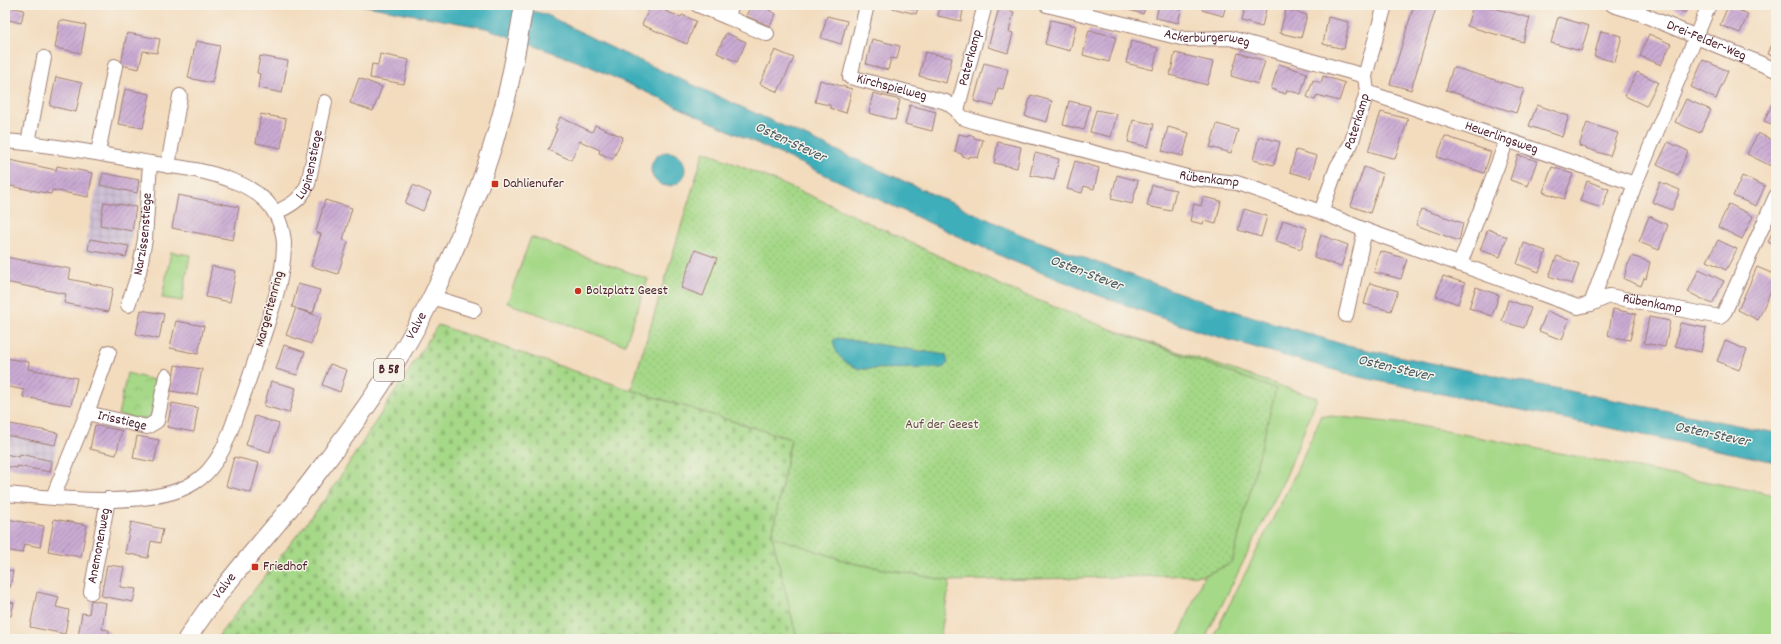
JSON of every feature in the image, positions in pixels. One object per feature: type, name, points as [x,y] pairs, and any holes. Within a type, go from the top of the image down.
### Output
[{"type":"main road","name":"Valve","points":[[187,639],[198,621],[240,566],[317,473],[372,397],[415,329],[432,297],[461,232],[483,174],[504,104],[524,5]]},
{"type":"street","points":[[698,5],[730,11],[767,34]]},
{"type":"street","name":"Kirchspielweg","points":[[867,5],[850,77],[946,102],[957,110]]},
{"type":"street","name":"Paterkamp","points":[[957,110],[985,5]]},
{"type":"street","name":"Ackerbürgerweg","points":[[1047,5],[1185,39],[1230,38],[1365,76]]},
{"type":"street","name":"Paterkamp","points":[[1321,212],[1337,167],[1351,144],[1367,92],[1365,76],[1385,5]]},
{"type":"street","name":"Drei-Felder-Weg","points":[[1613,5],[1639,13],[1776,70]]},
{"type":"street","points":[[1591,304],[1635,184],[1709,5]]},
{"type":"street","points":[[28,143],[44,58]]},
{"type":"street","points":[[98,153],[115,66]]},
{"type":"street","name":"Heuerlingsweg","points":[[1367,92],[1635,184]]},
{"type":"street","points":[[168,166],[180,96]]},
{"type":"street","name":"Lupinenstiege","points":[[275,213],[291,205],[302,196],[308,184],[325,102]]},
{"type":"street","name":"Rübenkamp","points":[[957,110],[961,117],[976,122],[1192,178],[1237,184],[1321,212],[1365,230],[1578,307],[1591,304],[1609,296],[1720,316],[1725,311],[1776,196]]},
{"type":"street","points":[[1460,264],[1507,140]]},
{"type":"street","name":"Margeritenring","points":[[5,141],[98,153],[205,172],[233,180],[250,189],[265,201],[275,213],[281,225],[284,242],[278,289],[248,383],[225,444],[212,467],[194,482],[170,493],[141,498],[53,498],[5,494]]},
{"type":"street","name":"Narzissenstiege","points":[[128,305],[139,272],[145,239],[150,162]]},
{"type":"street","points":[[1346,315],[1365,230]]},
{"type":"street","points":[[432,297],[474,310]]},
{"type":"street","name":"Irisstiege","points":[[53,498],[87,413],[109,352]]},
{"type":"street","name":"Irisstiege","points":[[87,413],[147,427],[157,421],[166,376]]},
{"type":"street","name":"Anemonenweg","points":[[91,592],[108,499]]},
{"type":"shaded area","points":[[100,172],[142,180],[127,260],[84,252]]},
{"type":"shaded area","points":[[5,423],[59,433],[51,473],[5,467]]},
{"type":"green space","name":"Auf der Geest","points":[[704,151],[816,198],[1007,288],[1110,329],[1276,389],[1233,559],[1228,565],[1204,575],[950,581],[852,563],[772,536],[791,439],[631,390]]},
{"type":"green space","name":"Bolzplatz Geest","points":[[531,237],[648,279],[625,345],[507,303]]},
{"type":"green space","points":[[171,252],[190,255],[182,301],[162,298]]},
{"type":"green space","points":[[438,325],[631,390],[791,439],[772,536],[797,639],[216,639],[329,494]]},
{"type":"green space","points":[[1110,329],[1317,398],[1286,476],[1205,639],[1178,639],[1204,575],[1228,565],[1233,559],[1275,389]]},
{"type":"green space","points":[[127,373],[161,382],[155,413],[144,420],[118,415]]},
{"type":"green space","points":[[1322,415],[1415,425],[1776,495],[1776,639],[1212,639],[1291,483]]},
{"type":"green space","points":[[772,536],[852,563],[950,581],[940,639],[797,639]]},
{"type":"water","name":"Osten-Stever","points":[[361,5],[503,5],[545,14],[610,47],[1022,235],[1199,300],[1348,346],[1776,433],[1776,462],[1359,377],[1201,332],[1092,293],[1010,260],[587,65],[486,28]]},
{"type":"water","points":[[668,152],[680,157],[685,169],[680,181],[668,186],[656,181],[651,169],[656,157]]},
{"type":"water","points":[[837,338],[946,355],[948,363],[943,368],[860,369],[850,365],[839,356],[834,347],[833,341]]},
{"type":"building","points":[[651,5],[660,5],[666,8],[665,11],[681,17],[682,15],[696,21],[687,44],[642,25]]},
{"type":"building","points":[[751,5],[771,5],[769,10],[776,14],[770,26],[746,16]]},
{"type":"building","points":[[888,5],[919,5],[916,14],[888,7]]},
{"type":"building","points":[[940,5],[964,5],[961,21],[938,16]]},
{"type":"building","points":[[1123,5],[1146,5],[1143,14],[1122,8]]},
{"type":"building","points":[[1159,5],[1182,5],[1178,23],[1156,18]]},
{"type":"building","points":[[1203,5],[1226,5],[1223,16],[1202,10]]},
{"type":"building","points":[[1245,5],[1267,5],[1262,27],[1241,21]]},
{"type":"building","points":[[1414,5],[1437,5],[1411,90],[1390,84]]},
{"type":"building","points":[[1473,5],[1483,5],[1530,18],[1523,42],[1467,26]]},
{"type":"building","points":[[1667,5],[1689,5],[1685,13]]},
{"type":"building","points":[[5,6],[24,10],[21,23],[9,20],[6,34]]},
{"type":"building","points":[[1728,6],[1748,14],[1740,33],[1720,25]]},
{"type":"building","points":[[999,8],[1014,12],[1009,32],[1013,33],[1008,53],[988,47]]},
{"type":"building","points":[[1286,9],[1307,15],[1301,38],[1280,33]]},
{"type":"building","points":[[827,16],[847,21],[841,44],[821,38]]},
{"type":"building","points":[[1328,17],[1349,22],[1344,49],[1323,44]]},
{"type":"building","points":[[1558,17],[1589,26],[1581,51],[1551,43]]},
{"type":"building","points":[[60,20],[86,25],[81,53],[55,48]]},
{"type":"building","points":[[1051,20],[1076,26],[1070,51],[1045,44]]},
{"type":"building","points":[[1089,30],[1116,37],[1109,62],[1083,55]]},
{"type":"building","points":[[1601,31],[1622,36],[1615,62],[1594,56]]},
{"type":"building","points":[[127,33],[160,39],[157,53],[143,51],[139,69],[121,65]]},
{"type":"building","points":[[726,33],[746,42],[737,62],[717,53]]},
{"type":"building","points":[[1649,34],[1671,44],[1661,65],[1640,56]]},
{"type":"building","points":[[1776,35],[1776,58],[1768,54]]},
{"type":"building","points":[[872,39],[900,46],[897,59],[891,58],[888,70],[866,64]]},
{"type":"building","points":[[196,41],[220,46],[212,83],[188,78]]},
{"type":"building","points":[[1131,41],[1158,48],[1153,70],[1126,63]]},
{"type":"building","points":[[775,50],[794,58],[778,92],[760,84]]},
{"type":"building","points":[[925,52],[952,58],[946,83],[919,76]]},
{"type":"building","points":[[1175,53],[1213,62],[1207,85],[1170,75]]},
{"type":"building","points":[[1238,53],[1265,61],[1258,84],[1231,76]]},
{"type":"building","points":[[380,54],[409,60],[404,84],[370,78],[372,64],[378,65]]},
{"type":"building","points":[[260,56],[288,61],[282,93],[258,88],[260,74],[257,73]]},
{"type":"building","points":[[1703,60],[1728,71],[1716,99],[1691,87]]},
{"type":"building","points":[[984,63],[1008,69],[1003,89],[998,88],[994,106],[974,101]]},
{"type":"building","points":[[1279,64],[1307,73],[1301,94],[1287,90],[1286,94],[1271,89]]},
{"type":"building","points":[[1453,67],[1524,89],[1516,113],[1446,90]]},
{"type":"building","points":[[1637,72],[1658,82],[1646,106],[1625,96]]},
{"type":"building","points":[[1323,76],[1345,83],[1339,101],[1317,95],[1315,100],[1307,97],[1313,80],[1321,83]]},
{"type":"building","points":[[56,77],[82,83],[76,112],[50,106]]},
{"type":"building","points":[[359,78],[382,87],[373,111],[350,103]]},
{"type":"building","points":[[820,80],[852,89],[846,113],[830,108],[830,105],[815,102]]},
{"type":"building","points":[[125,89],[150,94],[143,128],[118,124]]},
{"type":"building","points":[[873,93],[900,100],[895,120],[869,113]]},
{"type":"building","points":[[1031,95],[1052,101],[1047,122],[1025,116]]},
{"type":"building","points":[[1776,95],[1776,126],[1764,121]]},
{"type":"building","points":[[1686,99],[1711,110],[1700,133],[1675,122]]},
{"type":"building","points":[[1069,101],[1090,106],[1084,130],[1063,125]]},
{"type":"building","points":[[910,105],[936,112],[932,131],[905,124]]},
{"type":"building","points":[[1537,105],[1569,116],[1562,137],[1529,126]]},
{"type":"building","points":[[1096,110],[1117,114],[1111,137],[1090,132]]},
{"type":"building","points":[[1381,112],[1408,119],[1395,159],[1368,151]]},
{"type":"building","points":[[261,114],[286,119],[281,148],[256,143]]},
{"type":"building","points":[[560,117],[592,132],[595,125],[623,137],[613,159],[599,153],[600,150],[580,141],[571,160],[548,150],[557,129],[555,128]]},
{"type":"building","points":[[1133,120],[1154,124],[1148,147],[1128,142]]},
{"type":"building","points":[[1587,123],[1618,133],[1610,156],[1579,146]]},
{"type":"building","points":[[1217,124],[1238,130],[1231,153],[1210,147]]},
{"type":"building","points":[[1168,127],[1189,133],[1183,156],[1162,151]]},
{"type":"building","points":[[1758,133],[1776,142],[1776,157],[1771,166],[1747,154]]},
{"type":"building","points":[[959,134],[968,136],[968,134],[974,136],[974,138],[983,140],[978,158],[970,156],[969,158],[955,152]]},
{"type":"building","points":[[1259,136],[1280,142],[1274,165],[1253,160]]},
{"type":"building","points":[[1445,136],[1491,152],[1484,173],[1437,157]]},
{"type":"building","points":[[998,142],[1021,147],[1017,168],[994,163]]},
{"type":"building","points":[[1668,142],[1688,151],[1678,175],[1657,165]]},
{"type":"building","points":[[1296,150],[1317,156],[1310,178],[1290,172]]},
{"type":"building","points":[[1035,153],[1059,159],[1054,180],[1030,175]]},
{"type":"building","points":[[1518,155],[1537,161],[1528,186],[1510,180]]},
{"type":"building","points":[[5,159],[56,170],[57,166],[93,173],[88,197],[52,190],[51,194],[5,185]]},
{"type":"building","points":[[1075,161],[1099,168],[1094,189],[1084,186],[1082,193],[1067,189]]},
{"type":"building","points":[[1364,167],[1383,174],[1370,213],[1351,206]]},
{"type":"building","points":[[1552,167],[1573,174],[1564,199],[1543,192]]},
{"type":"building","points":[[103,173],[139,180],[137,193],[100,185]]},
{"type":"building","points":[[1117,175],[1138,181],[1132,204],[1111,199]]},
{"type":"building","points":[[1742,176],[1765,186],[1756,206],[1733,196]]},
{"type":"building","points":[[1587,181],[1609,189],[1602,208],[1580,201]]},
{"type":"building","points":[[1660,182],[1680,190],[1672,210],[1652,202]]},
{"type":"building","points":[[413,185],[431,193],[423,211],[405,203]]},
{"type":"building","points":[[1152,185],[1176,190],[1171,211],[1147,206]]},
{"type":"building","points":[[178,195],[239,207],[233,240],[172,228]]},
{"type":"building","points":[[1203,197],[1221,201],[1216,224],[1204,221],[1203,224],[1190,221],[1194,204],[1201,206]]},
{"type":"building","points":[[325,200],[352,208],[343,240],[348,242],[338,274],[311,266],[321,234],[316,232]]},
{"type":"building","points":[[104,202],[136,207],[132,231],[100,225]]},
{"type":"building","points":[[1729,204],[1753,216],[1742,239],[1718,227]]},
{"type":"building","points":[[1244,209],[1267,216],[1261,237],[1238,230]]},
{"type":"building","points":[[1421,209],[1463,223],[1459,241],[1416,225]]},
{"type":"building","points":[[1649,216],[1668,225],[1659,250],[1639,242]]},
{"type":"building","points":[[1283,220],[1307,228],[1301,249],[1276,241]]},
{"type":"building","points":[[1776,224],[1776,246],[1768,242]]},
{"type":"building","points":[[1488,229],[1507,237],[1500,257],[1480,250]]},
{"type":"building","points":[[1321,235],[1348,245],[1341,267],[1314,257]]},
{"type":"building","points":[[90,239],[129,246],[126,257],[88,250]]},
{"type":"building","points":[[1718,240],[1737,249],[1726,270],[1707,261]]},
{"type":"building","points":[[1524,243],[1546,251],[1539,272],[1517,264]]},
{"type":"building","points":[[695,250],[717,258],[703,296],[681,288]]},
{"type":"building","points":[[1380,251],[1407,259],[1401,279],[1374,272]]},
{"type":"building","points":[[1557,256],[1579,264],[1572,284],[1549,276]]},
{"type":"building","points":[[1632,256],[1650,262],[1646,279],[1644,278],[1641,286],[1624,279],[1625,271]]},
{"type":"building","points":[[5,257],[71,269],[69,279],[113,288],[108,312],[64,303],[66,294],[5,282]]},
{"type":"building","points":[[212,266],[236,271],[230,302],[206,297]]},
{"type":"building","points":[[1757,267],[1776,275],[1776,279],[1758,320],[1738,310]]},
{"type":"building","points":[[1699,269],[1724,281],[1712,304],[1688,292]]},
{"type":"building","points":[[1443,276],[1465,283],[1458,304],[1436,296]]},
{"type":"building","points":[[1370,283],[1398,291],[1391,311],[1364,304]]},
{"type":"building","points":[[298,284],[320,290],[313,313],[297,309],[321,317],[311,344],[286,335],[296,308],[292,307]]},
{"type":"building","points":[[1476,287],[1499,295],[1492,316],[1469,308]]},
{"type":"building","points":[[1508,300],[1531,308],[1524,328],[1502,321]]},
{"type":"building","points":[[1613,309],[1636,314],[1630,340],[1608,336]]},
{"type":"building","points":[[141,310],[164,314],[159,339],[136,334]]},
{"type":"building","points":[[1547,311],[1569,320],[1562,340],[1539,331]]},
{"type":"building","points":[[1649,317],[1670,321],[1665,347],[1644,343]]},
{"type":"building","points":[[176,321],[204,326],[198,354],[170,348]]},
{"type":"building","points":[[1680,323],[1706,328],[1701,352],[1675,346]]},
{"type":"building","points":[[1725,341],[1747,350],[1739,370],[1717,361]]},
{"type":"building","points":[[284,345],[305,352],[297,375],[276,369]]},
{"type":"building","points":[[5,358],[29,362],[28,369],[77,378],[71,405],[23,397],[24,390],[5,386]]},
{"type":"building","points":[[330,364],[347,370],[340,392],[322,385]]},
{"type":"building","points":[[175,365],[202,369],[197,395],[171,391]]},
{"type":"building","points":[[271,381],[296,388],[289,413],[264,406]]},
{"type":"building","points":[[172,403],[198,408],[194,432],[167,427]]},
{"type":"building","points":[[255,416],[279,424],[270,452],[246,445]]},
{"type":"building","points":[[5,423],[58,433],[55,445],[5,435]]},
{"type":"building","points":[[95,425],[122,431],[116,455],[90,449]]},
{"type":"building","points":[[137,436],[159,440],[154,462],[133,458]]},
{"type":"building","points":[[5,454],[19,457],[20,454],[52,461],[50,472],[17,466],[17,468],[5,466]]},
{"type":"building","points":[[234,457],[259,463],[251,493],[226,486]]},
{"type":"building","points":[[7,519],[44,526],[40,547],[24,544],[22,553],[5,550],[5,529]]},
{"type":"building","points":[[54,519],[87,525],[81,557],[48,551]]},
{"type":"building","points":[[131,522],[163,529],[160,543],[151,541],[148,558],[125,553]]},
{"type":"building","points":[[107,565],[124,567],[120,587],[136,589],[133,602],[101,596]]},
{"type":"building","points":[[5,570],[13,571],[10,588],[6,587],[6,590]]},
{"type":"building","points":[[37,592],[59,597],[56,607],[69,610],[65,634],[30,627]]},
{"type":"building","points":[[91,600],[106,603],[102,629],[109,630],[108,639],[78,637],[82,613],[89,614]]},
{"type":"building","points":[[5,601],[14,603],[11,616],[5,615]]},
{"type":"place","name":"Dahlienufer","points":[[495,184]]},
{"type":"place","name":"Bolzplatz Geest","points":[[578,291]]},
{"type":"place","name":"Friedhof","points":[[255,567]]}]
